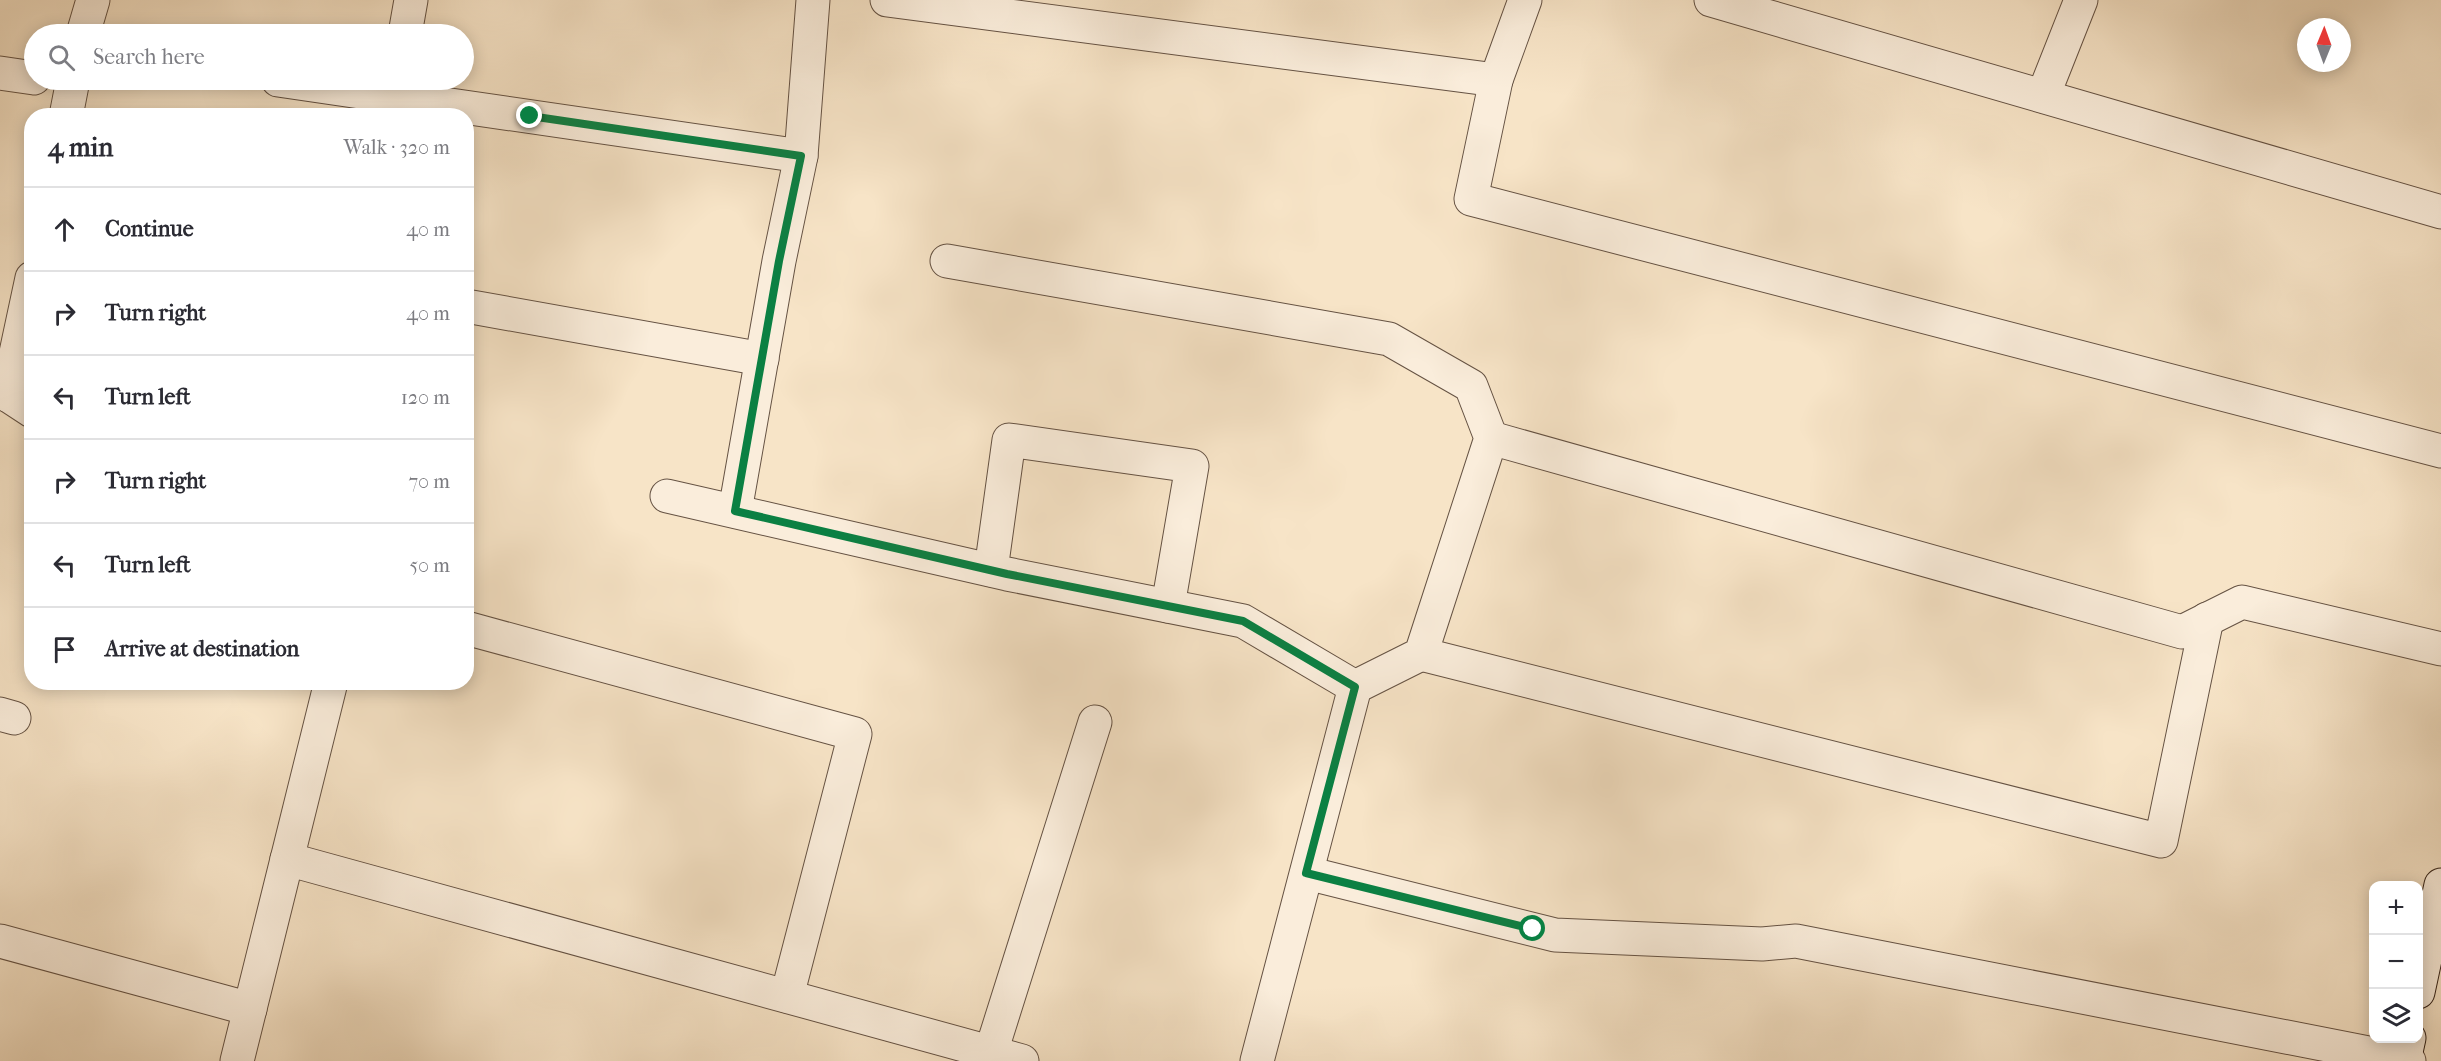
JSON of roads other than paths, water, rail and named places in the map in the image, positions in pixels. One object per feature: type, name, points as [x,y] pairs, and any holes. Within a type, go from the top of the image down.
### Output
[{"type":"street","points":[[86,24],[93,0]]},
{"type":"street","points":[[407,24],[411,0]]},
{"type":"street","points":[[735,511],[779,261],[801,156],[813,0]]},
{"type":"street","points":[[887,0],[1496,80]]},
{"type":"street","points":[[1525,0],[1496,80],[1470,199],[2441,451]]},
{"type":"street","points":[[1711,0],[2441,212]]},
{"type":"street","points":[[2043,96],[2081,0]]},
{"type":"street","points":[[0,73],[24,77]]},
{"type":"street","points":[[65,90],[66,108]]},
{"type":"street","points":[[347,90],[471,108]]},
{"type":"street","points":[[474,108],[801,156]]},
{"type":"street","points":[[947,261],[1389,339],[1471,386],[1491,438],[1421,654]]},
{"type":"street","points":[[474,307],[762,359]]},
{"type":"street","points":[[13,399],[24,329]]},
{"type":"street","points":[[1491,438],[2182,632],[2242,602],[2441,650]]},
{"type":"street","points":[[991,570],[1009,440],[1192,466],[1168,606]]},
{"type":"street","points":[[667,496],[991,570],[1243,621],[1355,687]]},
{"type":"street","points":[[1257,1061],[1355,687],[1421,654],[2161,841],[2206,619]]},
{"type":"street","points":[[474,630],[855,735],[787,996]]},
{"type":"street","points":[[237,1061],[330,690]]},
{"type":"street","points":[[991,1052],[1095,722]]},
{"type":"street","points":[[287,859],[1022,1061]]},
{"type":"street","points":[[1306,873],[1555,935],[1762,944],[1796,941],[2406,1055]]},
{"type":"street","points":[[2419,989],[2441,885]]},
{"type":"street","points":[[0,941],[250,1009]]}]
